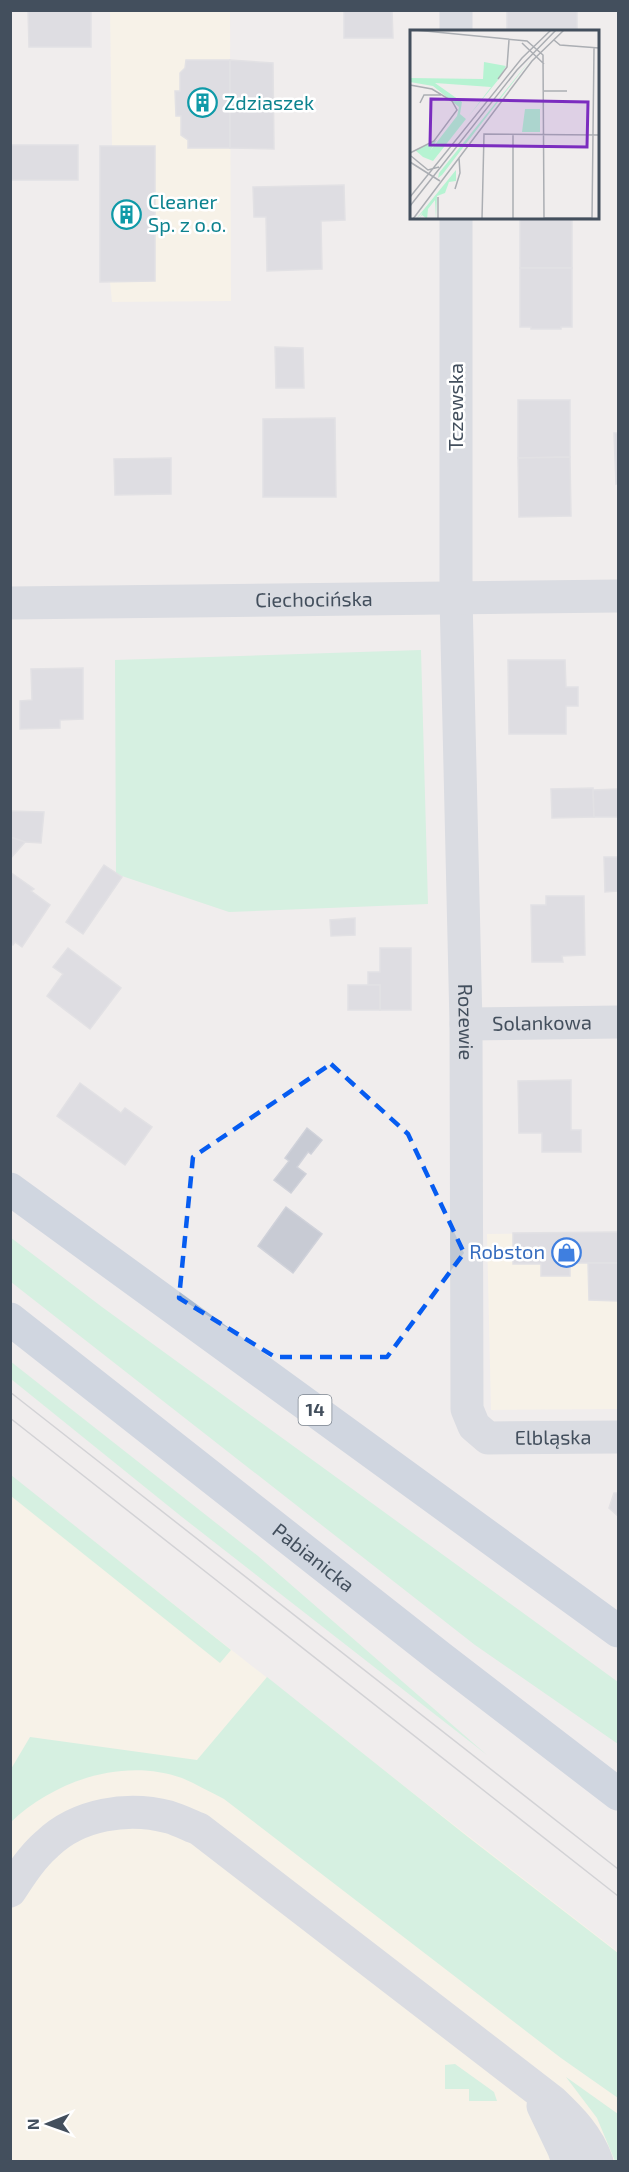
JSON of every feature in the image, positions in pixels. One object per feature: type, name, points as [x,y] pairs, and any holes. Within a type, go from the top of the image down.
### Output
[{"type":"main road","name":"14","points":[[10,1189],[618,1631]]},
{"type":"main road","name":"Pabianicka","points":[[10,1319],[618,1794]]},
{"type":"street","points":[[456,10],[456,30]]},
{"type":"street","name":"Tczewska","points":[[456,219],[456,597]]},
{"type":"street","name":"Ciechocińska","points":[[10,603],[618,596]]},
{"type":"street","name":"Rozewie","points":[[456,597],[466,1024],[467,1409],[474,1426],[488,1438]]},
{"type":"street","name":"Solankowa","points":[[466,1024],[618,1022]]},
{"type":"street","name":"Elbląska","points":[[488,1438],[618,1437]]},
{"type":"street","points":[[10,1892],[23,1870],[47,1843],[77,1824],[106,1815],[140,1812],[170,1817],[199,1829],[529,2084],[573,2121],[592,2147],[597,2162]]},
{"type":"street","points":[[529,2084],[549,2116],[568,2162]]},
{"type":"highlighted area","points":[[331,1064],[408,1134],[464,1253],[387,1357],[275,1357],[179,1298],[193,1157]]},
{"type":"shaded area","points":[[110,11],[230,11],[231,301],[112,302],[110,282],[100,282],[100,146],[112,146]]},
{"type":"shaded area","points":[[618,1232],[618,1409],[491,1410],[487,1234]]},
{"type":"shaded area","points":[[10,1475],[618,1952],[618,2161],[11,2161]]},
{"type":"green space","points":[[421,650],[428,904],[229,912],[116,874],[115,660]]},
{"type":"green space","points":[[10,1237],[102,1307],[618,1682],[618,1744],[475,1645],[11,1282]]},
{"type":"green space","points":[[10,1361],[258,1556],[487,1755],[182,1517],[11,1379]]},
{"type":"green space","points":[[10,1475],[231,1650],[220,1663],[11,1496]]},
{"type":"green space","points":[[267,1677],[618,1953],[618,2098],[561,2058],[224,1799],[187,1780],[159,1772],[136,1770],[90,1777],[48,1795],[28,1807],[11,1822],[11,1769],[30,1737],[197,1760]]},
{"type":"green space","points":[[455,2064],[494,2092],[497,2101],[469,2101],[469,2089],[445,2089],[445,2065]]},
{"type":"green space","points":[[566,2077],[618,2114],[618,2161],[615,2161],[597,2118]]},
{"type":"building","points":[[28,10],[91,10],[91,47],[29,47]]},
{"type":"building","points":[[344,10],[392,10],[393,38],[344,38]]},
{"type":"building","points":[[507,10],[577,10],[577,29],[507,29]]},
{"type":"building","name":"Zdziaszek","points":[[186,60],[230,60],[230,148],[188,148],[188,140],[181,135],[181,116],[176,116],[175,91],[180,91],[180,73],[185,68]]},
{"type":"building","points":[[230,60],[273,63],[274,149],[230,148]]},
{"type":"building","points":[[10,145],[78,145],[78,180],[10,180]]},
{"type":"building","name":"Cleaner Sp. z o.o.","points":[[100,146],[155,146],[155,281],[100,282]]},
{"type":"building","points":[[344,185],[345,220],[321,221],[322,269],[267,271],[266,217],[254,217],[253,187]]},
{"type":"building","points":[[520,219],[572,219],[572,268],[520,268]]},
{"type":"building","points":[[520,268],[572,268],[572,327],[531,329],[531,327],[520,327]]},
{"type":"building","points":[[275,347],[303,348],[304,388],[276,388]]},
{"type":"building","points":[[518,400],[570,400],[570,457],[518,458]]},
{"type":"building","points":[[335,418],[336,497],[263,497],[263,419]]},
{"type":"building","points":[[614,433],[618,433],[618,483],[616,484]]},
{"type":"building","points":[[570,457],[571,516],[519,517],[518,458]]},
{"type":"building","points":[[171,458],[171,494],[115,495],[114,459]]},
{"type":"building","points":[[508,660],[565,660],[566,687],[578,687],[578,706],[566,706],[566,734],[509,734]]},
{"type":"building","points":[[83,668],[83,719],[60,720],[60,728],[20,729],[20,701],[32,700],[31,669]]},
{"type":"building","points":[[593,788],[594,817],[552,818],[551,789]]},
{"type":"building","points":[[618,789],[618,817],[594,817],[593,790]]},
{"type":"building","points":[[10,811],[44,812],[41,843],[25,842],[10,837]]},
{"type":"building","points":[[10,837],[25,842],[10,859]]},
{"type":"building","points":[[604,857],[618,857],[618,891],[605,892]]},
{"type":"building","points":[[104,865],[122,877],[83,934],[66,922]]},
{"type":"building","points":[[10,872],[34,889],[31,891],[50,905],[22,947],[15,942],[13,945],[10,943]]},
{"type":"building","points":[[546,896],[584,896],[585,955],[562,956],[563,962],[532,962],[531,905],[546,905]]},
{"type":"building","points":[[355,918],[355,935],[331,936],[330,920]]},
{"type":"building","points":[[68,948],[121,988],[90,1029],[47,996],[63,974],[53,967]]},
{"type":"building","points":[[380,948],[411,948],[411,1010],[380,1010],[380,985],[368,985],[368,972],[380,972]]},
{"type":"building","points":[[348,985],[380,985],[380,1010],[348,1010]]},
{"type":"building","points":[[571,1080],[571,1130],[581,1130],[581,1152],[542,1152],[542,1133],[519,1133],[518,1081]]},
{"type":"building","points":[[80,1083],[121,1113],[125,1108],[152,1127],[125,1165],[57,1116]]},
{"type":"building","points":[[307,1128],[322,1140],[311,1154],[308,1152],[297,1167],[306,1174],[291,1193],[274,1180],[289,1161],[285,1158]]},
{"type":"building","points":[[286,1207],[322,1234],[293,1273],[258,1246]]},
{"type":"building","name":"Robston","points":[[618,1232],[618,1263],[570,1263],[570,1276],[541,1276],[541,1264],[513,1264],[513,1233]]},
{"type":"building","points":[[588,1263],[618,1263],[618,1301],[589,1300]]},
{"type":"building","points":[[614,1493],[618,1493],[618,1516],[609,1508]]},
{"type":"tram line","points":[[10,1392],[618,1869]]},
{"type":"tram line","points":[[10,1418],[618,1896]]},
{"type":"place","name":"Zdziaszek","points":[[203,103]]},
{"type":"place","name":"Cleaner Sp. z o.o.","points":[[127,214]]},
{"type":"place","name":"Robston","points":[[566,1252]]}]
